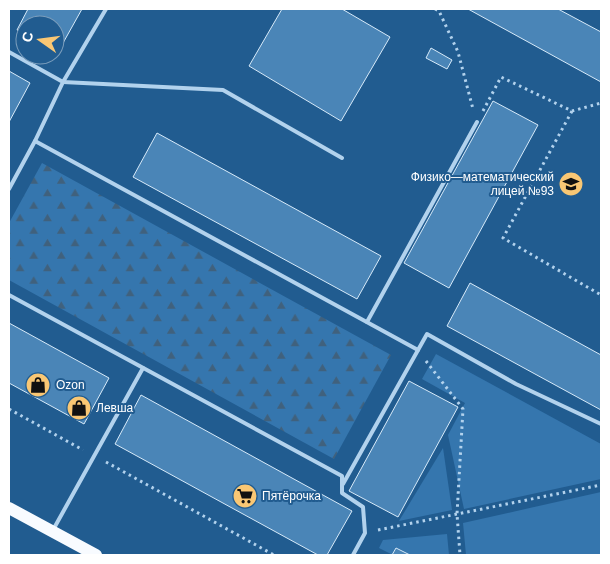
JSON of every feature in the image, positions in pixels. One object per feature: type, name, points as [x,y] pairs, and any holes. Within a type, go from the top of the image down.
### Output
[{"type":"main road","points":[[9,508],[96,555]]},
{"type":"lane","points":[[9,189],[36,141],[63,82],[106,9]]},
{"type":"lane","points":[[9,52],[63,82],[223,90],[342,158]]},
{"type":"lane","points":[[367,322],[476,122]]},
{"type":"lane","points":[[36,141],[418,350]]},
{"type":"lane","points":[[9,295],[342,476],[342,493],[363,507],[366,533],[352,555]]},
{"type":"lane","points":[[342,486],[427,334],[516,384],[601,424]]},
{"type":"lane","points":[[52,531],[143,368]]},
{"type":"path","points":[[435,9],[440,11],[458,52],[476,122]]},
{"type":"path","points":[[476,122],[502,77],[572,111],[601,104]]},
{"type":"path","points":[[572,111],[503,238],[601,296]]},
{"type":"path","points":[[418,350],[463,409],[457,514],[460,555]]},
{"type":"path","points":[[9,409],[274,555]]},
{"type":"path","points":[[366,533],[601,485]]},
{"type":"green space","points":[[42,163],[391,355],[334,459],[9,280],[9,223]]},
{"type":"green space","points":[[436,354],[601,444],[601,479],[464,509],[448,435],[465,403],[422,379]]},
{"type":"green space","points":[[443,448],[452,510],[399,521]]},
{"type":"green space","points":[[601,492],[601,555],[466,555],[463,523]]},
{"type":"green space","points":[[447,534],[449,555],[410,555],[396,548],[393,555],[379,548],[383,540]]},
{"type":"building","points":[[28,9],[82,9],[65,39],[65,15],[25,15]]},
{"type":"building","points":[[282,9],[342,9],[390,37],[341,121],[249,66]]},
{"type":"building","points":[[468,9],[558,9],[601,32],[601,82]]},
{"type":"building","points":[[431,48],[452,60],[447,69],[426,58]]},
{"type":"building","points":[[9,71],[30,83],[9,122]]},
{"type":"building","points":[[493,101],[538,125],[449,288],[404,263]]},
{"type":"building","points":[[157,133],[381,256],[357,299],[133,177]]},
{"type":"building","points":[[470,283],[601,355],[601,410],[447,326]]},
{"type":"building","points":[[9,323],[109,378],[84,424],[9,383]]},
{"type":"building","points":[[409,381],[458,407],[398,517],[349,491]]},
{"type":"building","points":[[141,395],[352,511],[327,555],[318,555],[115,444]]},
{"type":"building","points":[[396,548],[410,555],[392,555]]},
{"type":"place","name":"Физико—математический лицей №93","points":[[571,184]]},
{"type":"place","name":"Ozon","points":[[38,385]]},
{"type":"place","name":"Левша","points":[[79,408]]},
{"type":"place","name":"Пятёрочка","points":[[245,496]]}]
